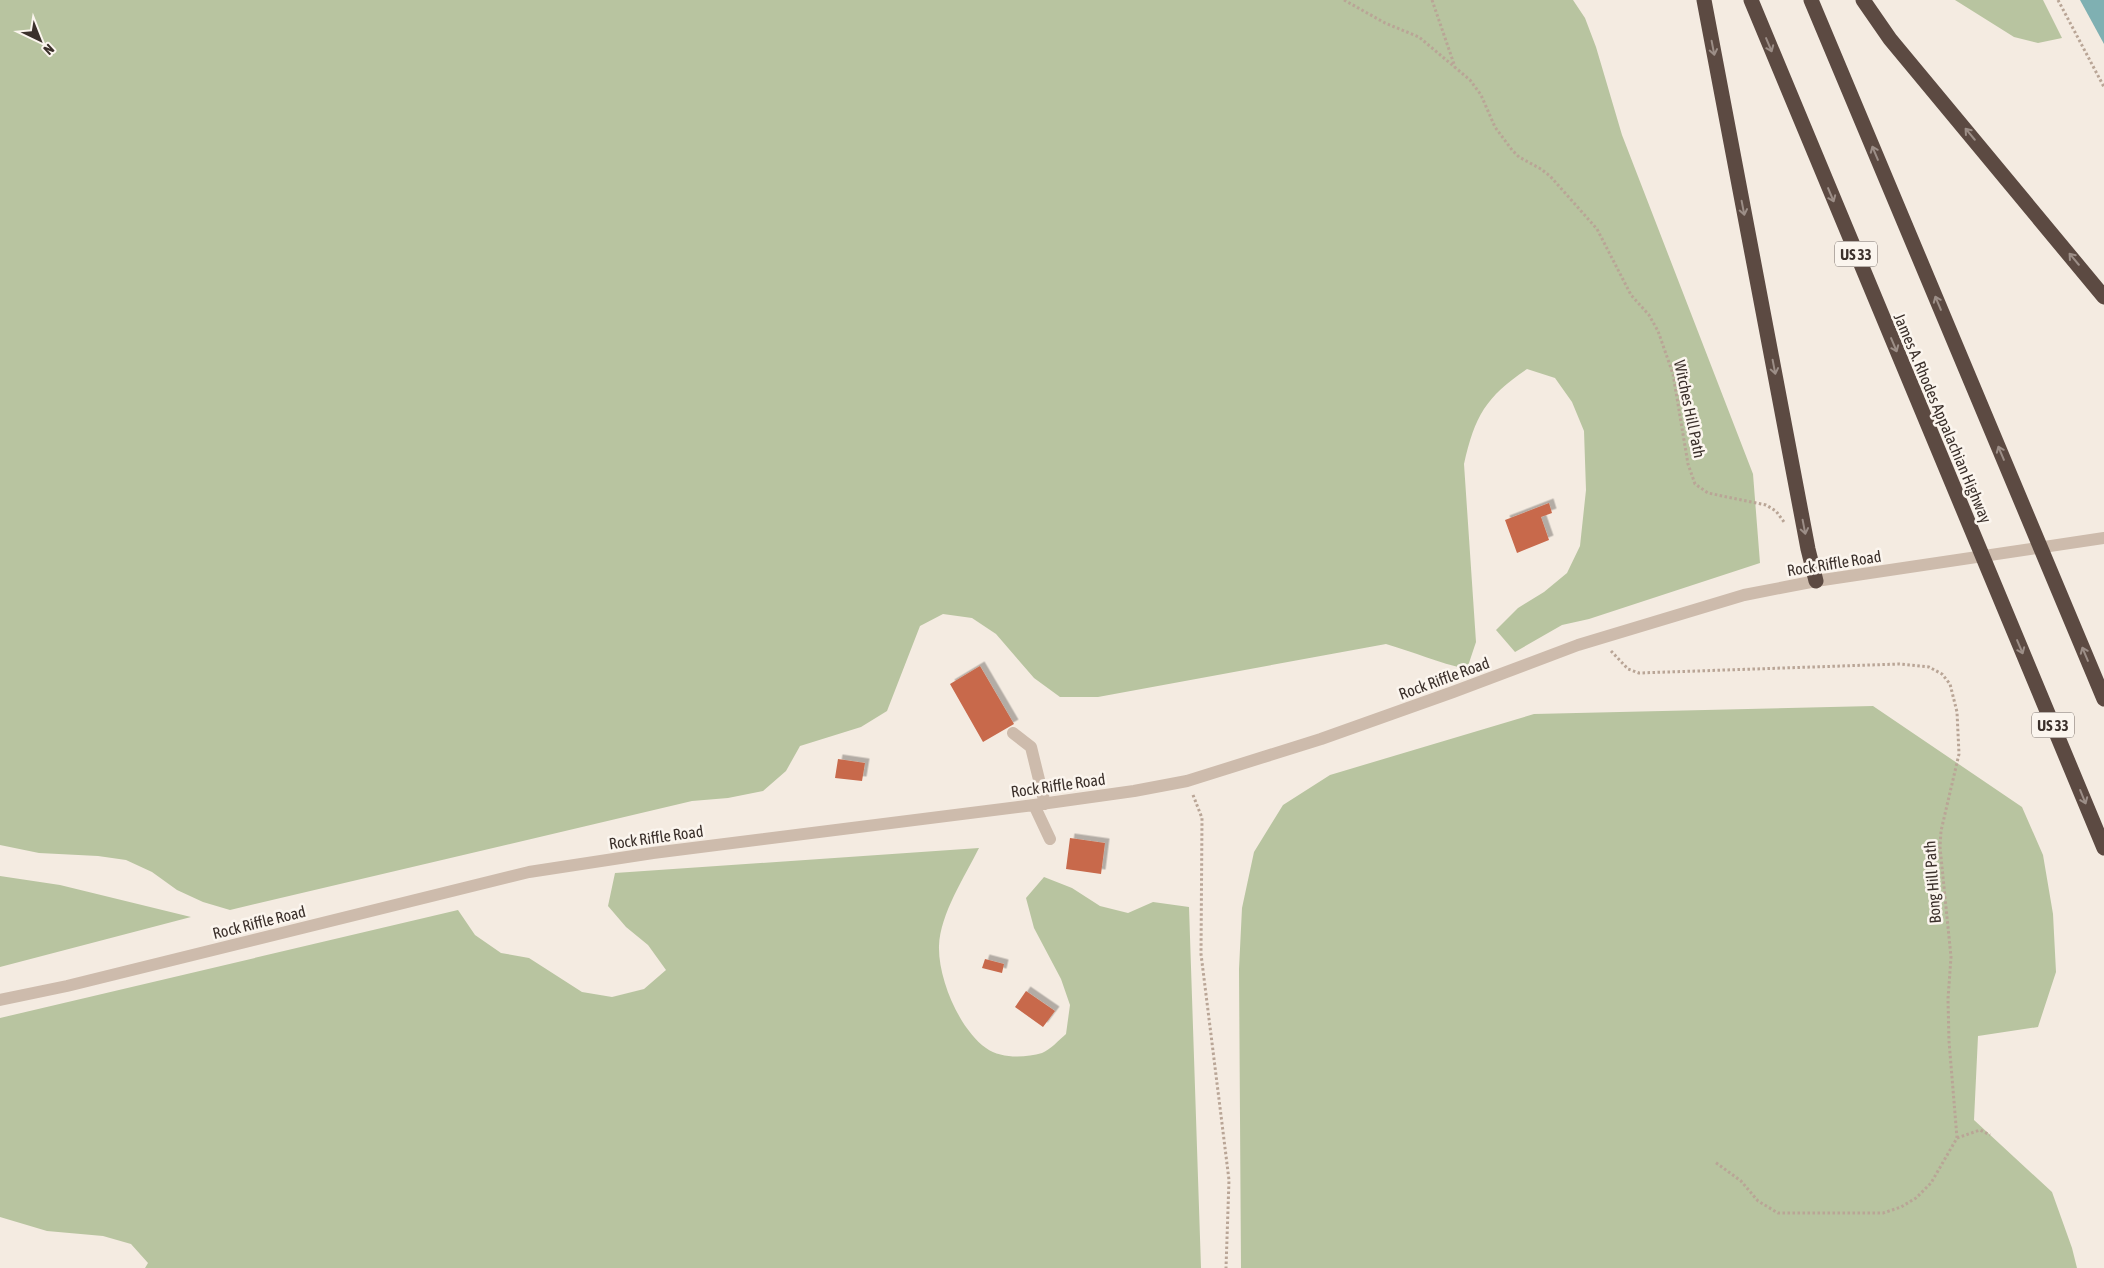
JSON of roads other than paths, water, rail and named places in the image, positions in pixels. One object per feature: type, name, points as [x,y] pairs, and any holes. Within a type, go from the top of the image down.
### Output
[{"type":"highway","points":[[1704,0],[1808,549],[1816,581]]},
{"type":"highway","name":"James A. Rhodes Appalachian Highway","points":[[1751,0],[2104,848]]},
{"type":"highway","points":[[1811,0],[2104,699]]},
{"type":"highway","points":[[1863,0],[1890,39],[2104,297]]},
{"type":"street","name":"Rock Riffle Road","points":[[0,1000],[76,984],[529,872],[654,853],[1040,805],[1187,781],[1321,739],[1602,638],[1744,596],[1816,581],[2104,538]]},
{"type":"street","points":[[1013,733],[1031,747],[1040,805],[1050,839]]},
{"type":"water","points":[[2080,0],[2104,0],[2104,44]]}]
